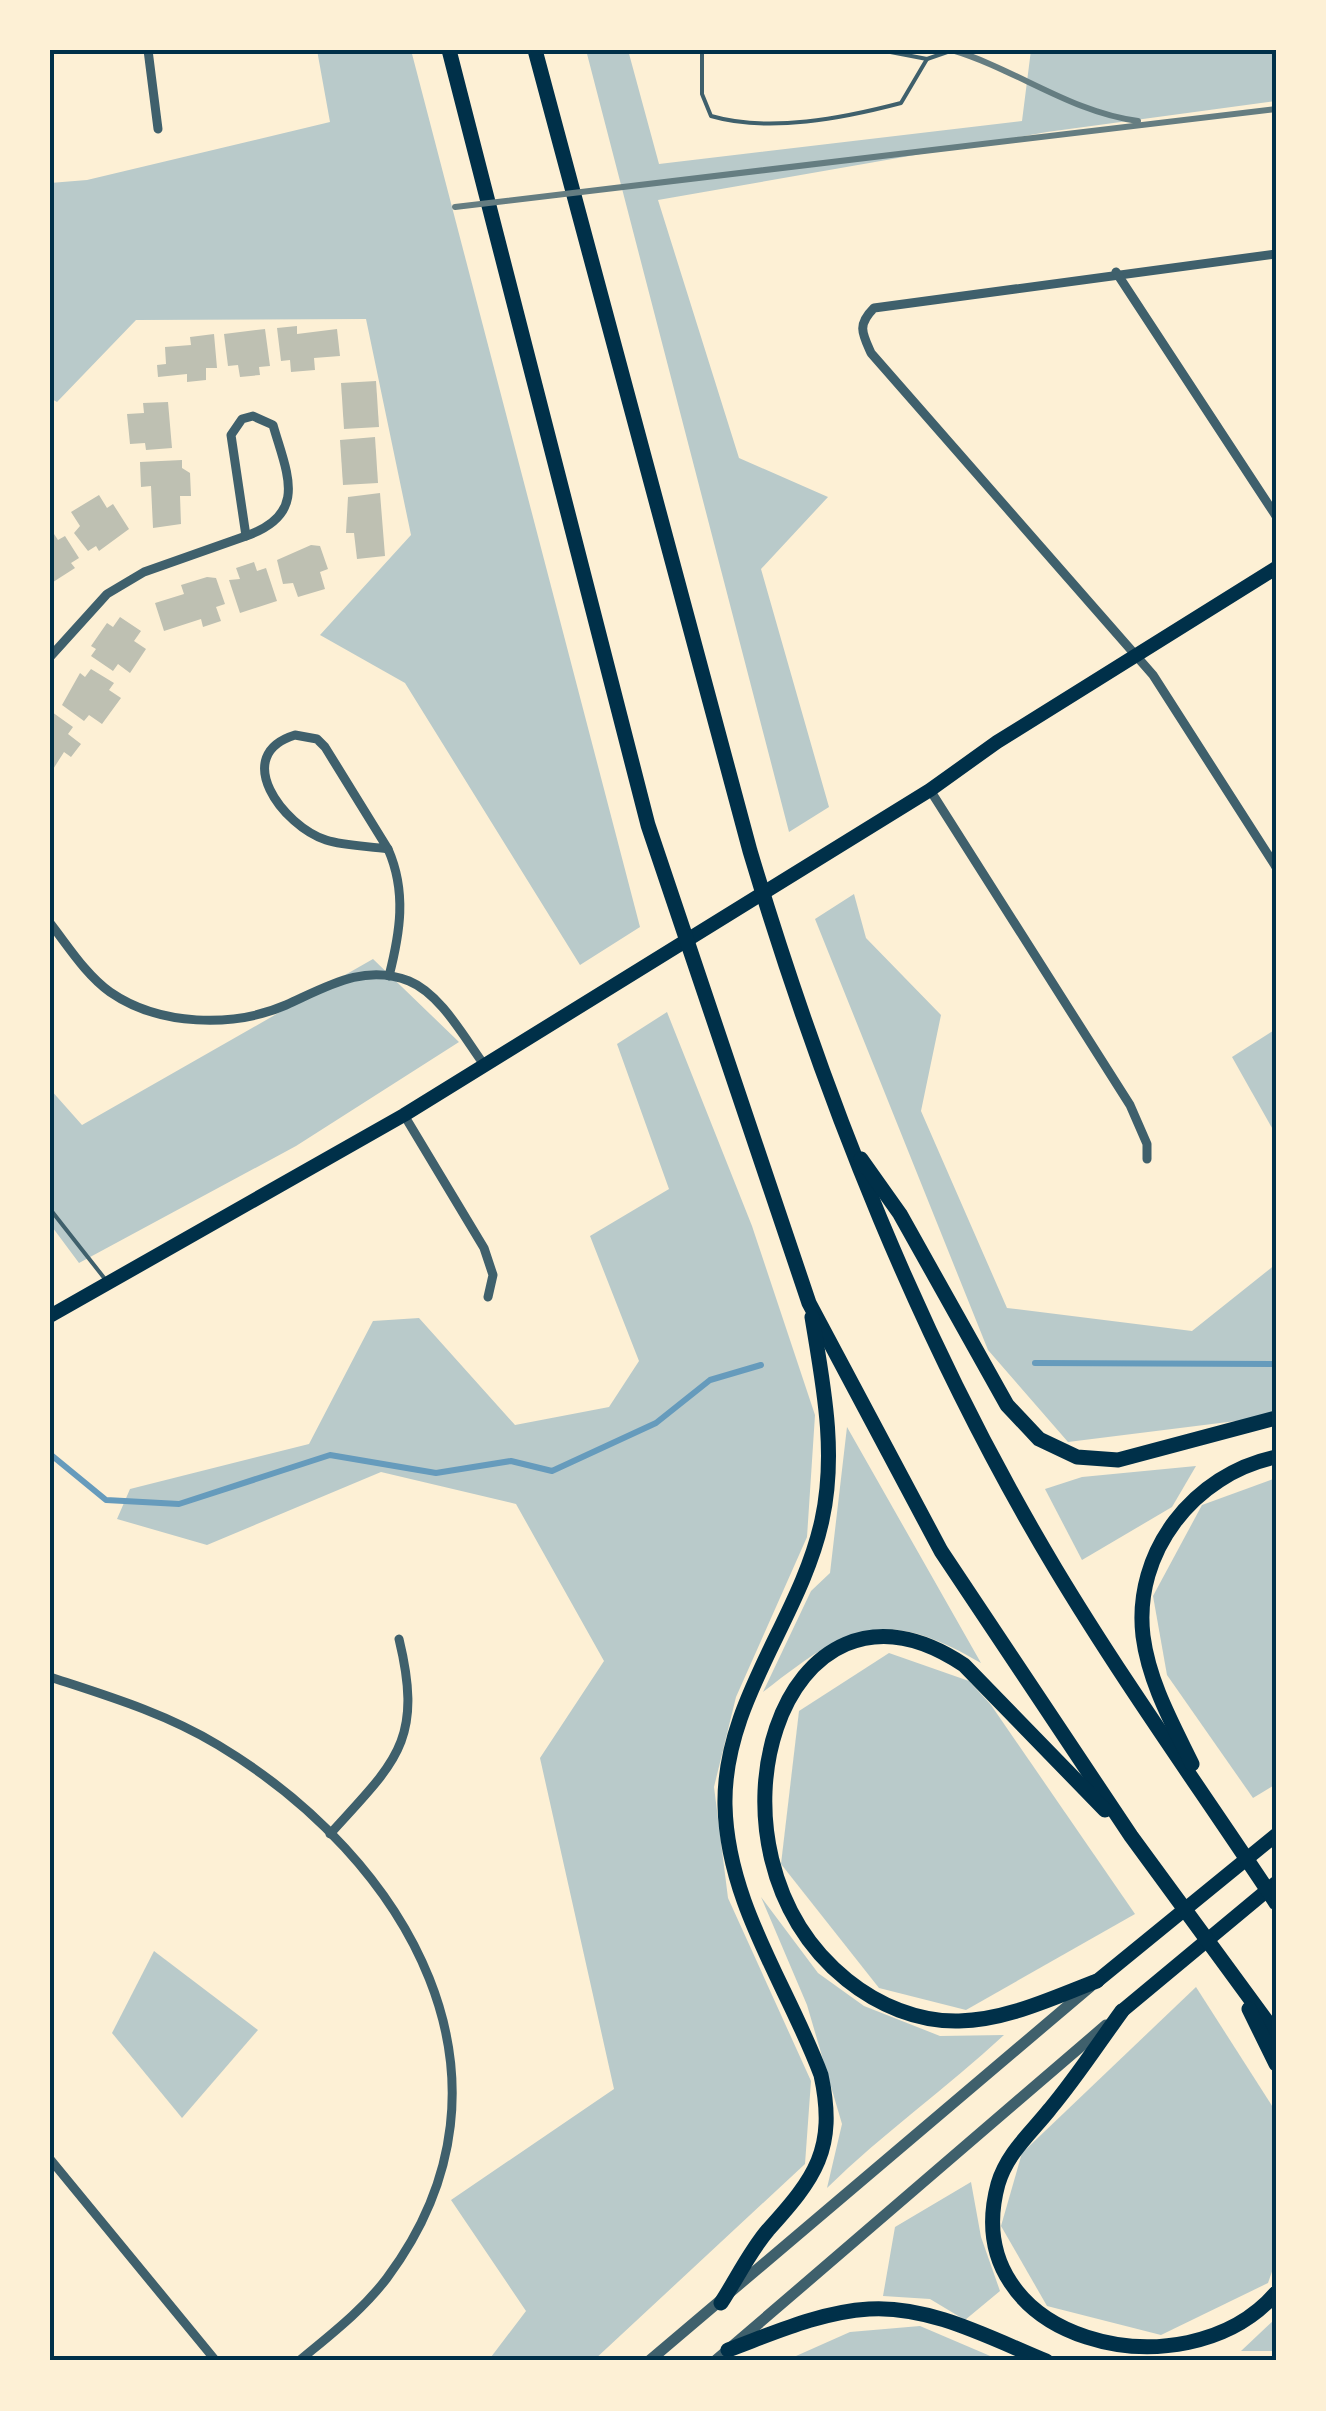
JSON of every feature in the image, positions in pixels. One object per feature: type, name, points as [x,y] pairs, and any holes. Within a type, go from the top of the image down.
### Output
[{"type":"highway","points":[[448,50],[648,825],[809,1303],[941,1551],[1131,1836],[1276,2034]]},
{"type":"highway","points":[[535,50],[750,852],[778,944],[887,1241],[981,1435],[1123,1678],[1276,1903]]},
{"type":"highway","points":[[846,1137],[900,1214],[1007,1406],[1038,1438],[1076,1458],[1118,1460],[1276,1418]]},
{"type":"highway","points":[[721,2303],[766,2233],[810,2182],[826,2140],[826,2100],[821,2075],[746,1909],[730,1854],[725,1804],[738,1726],[822,1522],[828,1436],[809,1303]]},
{"type":"highway","points":[[1213,1808],[1157,1692],[1143,1638],[1144,1587],[1160,1543],[1188,1504],[1224,1477],[1276,1457]]},
{"type":"highway","points":[[1097,1981],[1012,2012],[957,2021],[908,2014],[854,1986],[818,1955],[777,1887],[762,1817],[770,1746],[800,1682],[829,1654],[869,1640],[918,1641],[964,1665],[1131,1836]]},
{"type":"highway","points":[[1234,1979],[1276,2064]]},
{"type":"highway","points":[[1122,2011],[1005,2166],[992,2214],[1002,2264],[1040,2313],[1081,2336],[1128,2347],[1168,2348],[1212,2339],[1252,2317],[1276,2293]]},
{"type":"highway","points":[[722,2356],[811,2320],[871,2308],[935,2318],[1046,2361]]},
{"type":"main road","points":[[50,1316],[485,1066],[930,790],[1135,654],[1276,568]]},
{"type":"main road","points":[[1097,1981],[1276,1835]]},
{"type":"main road","points":[[1122,2011],[1276,1883]]},
{"type":"street","points":[[148,50],[158,129]]},
{"type":"street","points":[[1276,254],[1116,272],[874,308],[864,318],[861,330],[871,353],[1153,675],[1276,867]]},
{"type":"street","points":[[1116,272],[1276,516]]},
{"type":"street","points":[[50,657],[107,594],[144,572],[246,536],[275,522],[284,510],[290,485],[273,425],[254,416],[242,420],[231,435],[246,536]]},
{"type":"street","points":[[388,849],[326,840],[308,831],[264,782],[264,759],[272,746],[295,735],[316,740],[325,747],[388,849],[400,892],[400,932],[389,976]]},
{"type":"street","points":[[930,790],[1130,1105],[1147,1144],[1147,1159]]},
{"type":"street","points":[[50,923],[109,991],[142,1009],[182,1018],[218,1020],[260,1014],[345,978],[389,976],[411,982],[430,995],[485,1066]]},
{"type":"street","points":[[404,1115],[484,1248],[493,1275],[488,1297]]},
{"type":"street","points":[[330,1834],[400,1752],[409,1698],[399,1639]]},
{"type":"street","points":[[51,1680],[164,1717],[269,1780],[330,1834],[394,1907],[426,1965],[445,2028],[450,2111],[433,2192],[404,2252],[364,2305],[298,2361]]},
{"type":"street","points":[[649,2361],[1097,1981]]},
{"type":"street","points":[[722,2356],[1122,2011]]},
{"type":"street","points":[[50,2159],[216,2361]]},
{"type":"lane","points":[[702,50],[702,94],[711,116],[736,124],[854,115],[901,102],[927,59]]},
{"type":"lane","points":[[880,50],[927,59],[953,50]]},
{"type":"lane","points":[[50,1209],[108,1283]]},
{"type":"shaded area","points":[[317,50],[411,50],[640,927],[580,965],[405,683],[320,635],[411,535],[366,319],[136,320],[57,402],[50,398],[50,183],[87,180],[330,122]]},
{"type":"shaded area","points":[[586,50],[628,50],[659,164],[1022,121],[1031,50],[1276,50],[1276,101],[1047,132],[658,200],[739,458],[828,497],[761,569],[829,807],[789,832]]},
{"type":"shaded area","points":[[854,894],[866,938],[941,1015],[921,1111],[1007,1308],[1192,1331],[1276,1264],[1276,1416],[1068,1442],[988,1350],[815,919]]},
{"type":"shaded area","points":[[373,959],[459,1042],[296,1146],[79,1263],[50,1224],[50,1089],[82,1125]]},
{"type":"shaded area","points":[[667,1012],[752,1226],[815,1415],[807,1537],[736,1697],[714,1787],[728,1898],[811,2081],[805,2164],[593,2361],[488,2361],[526,2311],[451,2200],[614,2089],[540,1758],[604,1661],[516,1504],[381,1472],[207,1545],[117,1519],[130,1489],[309,1444],[373,1321],[419,1318],[515,1425],[609,1407],[639,1361],[590,1236],[669,1189],[617,1044]]},
{"type":"shaded area","points":[[1276,1029],[1276,1135],[1232,1057]]},
{"type":"shaded area","points":[[847,1427],[981,1663],[917,1634],[891,1629],[867,1631],[819,1651],[763,1692],[811,1591],[830,1573]]},
{"type":"shaded area","points":[[1196,1466],[1172,1507],[1082,1560],[1045,1489],[1082,1477]]},
{"type":"shaded area","points":[[1276,1478],[1276,1784],[1253,1798],[1167,1675],[1153,1596],[1202,1505]]},
{"type":"shaded area","points":[[889,1653],[969,1681],[991,1705],[1135,1914],[966,2010],[879,1988],[781,1864],[799,1711]]},
{"type":"shaded area","points":[[761,1897],[818,1973],[864,2006],[940,2036],[1004,2035],[827,2188],[842,2124],[807,2005]]},
{"type":"shaded area","points":[[154,1951],[258,2030],[182,2118],[112,2033]]},
{"type":"shaded area","points":[[1196,1987],[1276,2112],[1276,2260],[1268,2283],[1161,2335],[1047,2306],[1001,2226],[1022,2153]]},
{"type":"shaded area","points":[[971,2182],[981,2237],[1000,2291],[965,2320],[930,2299],[883,2296],[895,2227]]},
{"type":"shaded area","points":[[1276,2318],[1276,2351],[1241,2351]]},
{"type":"shaded area","points":[[920,2326],[1002,2361],[814,2361],[796,2356],[850,2332]]},
{"type":"building","points":[[297,326],[297,334],[337,329],[340,356],[314,358],[315,370],[291,372],[290,360],[281,361],[277,328]]},
{"type":"building","points":[[265,329],[270,366],[259,367],[260,375],[240,377],[238,365],[228,366],[224,334]]},
{"type":"building","points":[[214,334],[217,368],[206,368],[206,380],[187,382],[187,374],[158,377],[157,365],[166,364],[165,347],[191,345],[190,337]]},
{"type":"building","points":[[376,381],[379,427],[344,429],[341,383]]},
{"type":"building","points":[[168,402],[172,448],[146,450],[145,443],[130,444],[127,414],[144,413],[143,403]]},
{"type":"building","points":[[375,437],[378,483],[343,485],[340,440]]},
{"type":"building","points":[[182,460],[182,468],[190,473],[191,496],[180,496],[181,524],[153,528],[151,486],[141,487],[140,462]]},
{"type":"building","points":[[380,493],[385,556],[357,559],[354,533],[346,533],[348,497]]},
{"type":"building","points":[[99,495],[107,508],[113,504],[129,529],[99,551],[96,546],[88,551],[74,533],[80,526],[71,512]]},
{"type":"building","points":[[50,528],[58,540],[65,536],[79,558],[71,563],[75,568],[50,584]]},
{"type":"building","points":[[311,545],[320,546],[328,569],[320,572],[325,589],[298,597],[293,583],[283,584],[277,560]]},
{"type":"building","points":[[254,562],[257,571],[266,568],[277,601],[240,613],[229,580],[240,579],[236,568]]},
{"type":"building","points":[[216,578],[225,604],[216,607],[221,621],[203,627],[201,619],[164,631],[155,603],[184,594],[181,585]]},
{"type":"building","points":[[120,617],[141,631],[134,641],[146,649],[130,673],[118,664],[113,671],[91,656],[96,649],[91,646],[107,623],[113,627]]},
{"type":"building","points":[[91,669],[114,683],[109,690],[121,698],[102,724],[89,715],[84,721],[62,705],[80,673],[85,677]]},
{"type":"building","points":[[52,712],[73,727],[68,734],[81,744],[71,757],[64,752],[50,774]]},
{"type":"waterway","points":[[1035,1363],[1276,1364]]},
{"type":"waterway","points":[[50,1454],[106,1500],[179,1504],[330,1455],[436,1473],[511,1461],[552,1471],[656,1423],[710,1380],[761,1365]]},
{"type":"railway","points":[[952,50],[1089,109],[1138,121]]},
{"type":"railway","points":[[455,207],[1276,109]]}]
